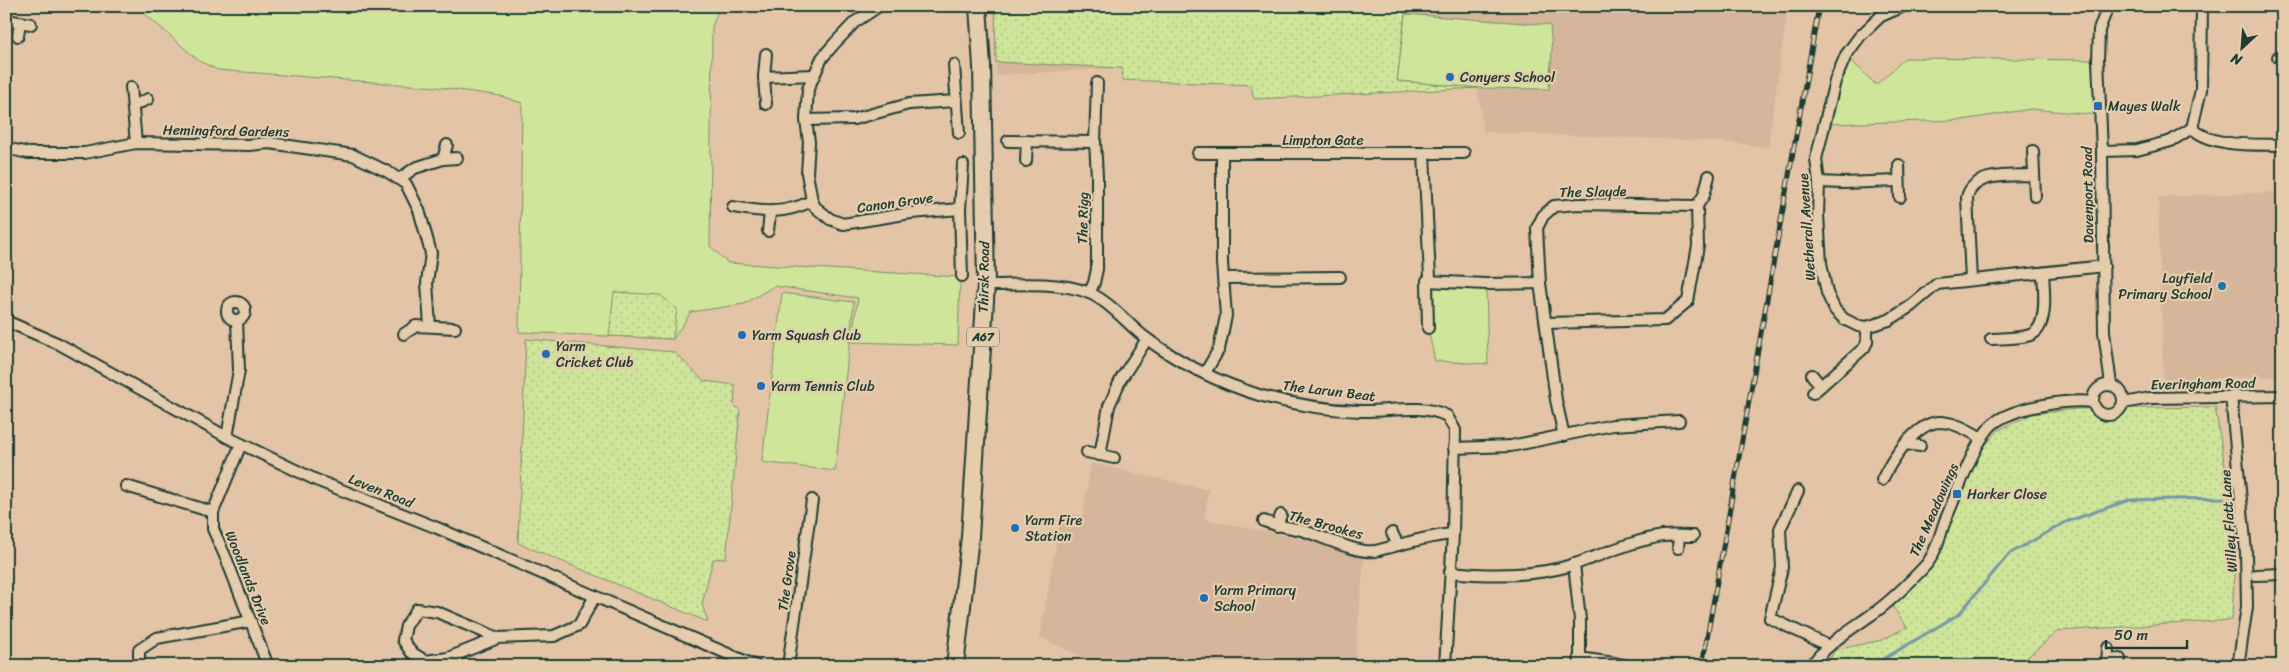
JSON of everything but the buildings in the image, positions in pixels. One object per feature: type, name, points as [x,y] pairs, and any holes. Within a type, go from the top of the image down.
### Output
[{"type":"main road","name":"Thirsk Road","points":[[955,666],[970,537],[986,286],[982,66],[978,6]]},
{"type":"street","points":[[734,207],[770,213],[794,209],[812,201],[807,174],[809,142],[806,120],[808,89],[822,58],[855,22],[879,6]]},
{"type":"street","name":"Wetherall Avenue","points":[[1867,327],[1858,326],[1844,319],[1834,310],[1827,293],[1820,234],[1819,182],[1816,159],[1841,64],[1860,36],[1881,16],[1904,6]]},
{"type":"street","name":"Davenport Road","points":[[2108,6],[2099,30],[2098,106],[2102,151],[2104,332],[2111,385]]},
{"type":"street","points":[[2102,151],[2137,150],[2171,141],[2192,128],[2201,90],[2202,6]]},
{"type":"street","points":[[6,20],[31,24]]},
{"type":"street","points":[[18,36],[20,22]]},
{"type":"street","points":[[766,54],[764,77],[766,104]]},
{"type":"street","points":[[954,65],[959,133]]},
{"type":"street","points":[[764,77],[814,75]]},
{"type":"street","name":"The Rigg","points":[[1089,293],[1094,283],[1097,269],[1096,83]]},
{"type":"street","points":[[131,87],[136,143]]},
{"type":"street","points":[[133,106],[148,99]]},
{"type":"street","points":[[806,120],[854,119],[909,104],[956,101]]},
{"type":"street","points":[[2192,128],[2210,139],[2283,145]]},
{"type":"street","points":[[1008,140],[1095,142]]},
{"type":"street","points":[[1026,161],[1027,141]]},
{"type":"street","name":"Hemingford Gardens","points":[[6,148],[28,153],[85,153],[136,143],[249,146],[270,143],[305,146],[353,155],[406,184],[419,210],[431,253],[427,283],[430,326]]},
{"type":"street","points":[[443,159],[447,145]]},
{"type":"street","points":[[2033,151],[2035,196]]},
{"type":"street","name":"Limpton Gate","points":[[1198,153],[1464,153]]},
{"type":"street","points":[[1205,373],[1220,349],[1226,316],[1222,263],[1222,154]]},
{"type":"street","points":[[1424,154],[1430,278],[1427,281],[1428,328]]},
{"type":"street","points":[[399,179],[415,168],[443,159],[457,158]]},
{"type":"street","points":[[962,165],[960,209],[962,276]]},
{"type":"street","points":[[1899,165],[1900,197]]},
{"type":"street","points":[[1971,280],[1967,197],[1970,188],[1976,182],[1987,178],[2034,175]]},
{"type":"street","points":[[1546,323],[1665,320],[1678,311],[1688,301],[1698,246],[1697,206],[1704,195],[1709,176]]},
{"type":"street","points":[[1819,182],[1843,184],[1899,181]]},
{"type":"street","name":"Canon Grove","points":[[812,201],[815,207],[830,219],[843,224],[911,213],[960,209]]},
{"type":"street","name":"The Slayde","points":[[1564,436],[1556,400],[1540,284],[1537,228],[1543,216],[1554,206],[1578,204],[1697,206]]},
{"type":"street","points":[[768,231],[770,213]]},
{"type":"street","points":[[1812,375],[1817,390],[1864,348],[1867,342],[1867,327],[1889,320],[1911,306],[1937,284],[2104,266]]},
{"type":"street","points":[[1991,339],[2031,335],[2036,331],[2046,309],[2043,274]]},
{"type":"street","points":[[1224,278],[1340,277]]},
{"type":"street","points":[[1427,281],[1540,284]]},
{"type":"street","name":"The Larun Beat","points":[[986,286],[1069,287],[1089,293],[1105,303],[1147,339],[1177,359],[1205,373],[1258,394],[1308,405],[1359,411],[1424,409],[1447,416],[1455,430],[1453,534],[1445,666]]},
{"type":"street","name":"Leven Road","points":[[6,321],[59,344],[227,437],[316,480],[435,527],[756,666]]},
{"type":"street","points":[[227,437],[239,370],[237,321]]},
{"type":"street","points":[[404,334],[416,326],[455,328]]},
{"type":"street","points":[[1100,455],[1109,406],[1121,379],[1147,339]]},
{"type":"street","points":[[2111,385],[2121,391],[2124,403],[2118,413],[2110,416],[2098,413],[2093,402],[2097,389],[2102,386],[2111,385]]},
{"type":"street","name":"Willey Flatt Lane","points":[[2231,396],[2246,552],[2247,607],[2238,666]]},
{"type":"street","name":"Everingham Road","points":[[2124,403],[2150,398],[2283,396]]},
{"type":"street","name":"The Meadowings","points":[[1810,666],[1829,646],[1872,614],[1926,565],[1982,438],[1994,423],[2027,409],[2077,400],[2093,402]]},
{"type":"street","points":[[1454,448],[1511,446],[1613,425],[1679,421]]},
{"type":"street","points":[[1882,480],[1899,450],[1926,426],[1938,422],[1961,426],[1982,438]]},
{"type":"street","name":"Woodlands Drive","points":[[241,444],[213,512],[213,529],[268,666]]},
{"type":"street","points":[[1906,444],[1920,446]]},
{"type":"street","points":[[1087,452],[1114,458]]},
{"type":"street","points":[[126,486],[213,512]]},
{"type":"street","points":[[1798,491],[1780,529],[1782,568],[1770,618],[1829,646]]},
{"type":"street","name":"The Grove","points":[[788,666],[812,500]]},
{"type":"street","name":"The Brookes","points":[[1277,526],[1281,515]]},
{"type":"street","name":"The Brookes","points":[[1264,521],[1277,526],[1301,530],[1346,546],[1373,551],[1432,535],[1453,534]]},
{"type":"street","points":[[1392,533],[1398,545]]},
{"type":"street","points":[[1678,548],[1679,536]]},
{"type":"street","points":[[1450,572],[1482,575],[1530,573],[1574,564],[1600,553],[1654,538],[1693,536]]},
{"type":"street","points":[[1574,564],[1580,620],[1579,662],[1630,666]]},
{"type":"street","points":[[2256,575],[2283,574]]},
{"type":"street","points":[[498,638],[437,612],[417,609],[406,626],[403,640],[411,652],[424,661],[448,658],[498,638],[554,636],[579,626],[595,596]]},
{"type":"street","points":[[139,666],[139,650],[157,638],[251,621]]},
{"type":"street","points":[[2108,648],[2107,663],[2120,659]]},
{"type":"shaded area","name":"Conyers School","points":[[995,6],[1788,6],[1768,147],[1712,141],[1483,132],[1478,88],[1254,99],[1251,85],[1123,80],[1122,68],[996,75]]},
{"type":"shaded area","name":"Layfield Primary School","points":[[2283,192],[2283,376],[2163,380],[2158,197]]},
{"type":"shaded area","name":"Yarm Primary School","points":[[1091,463],[1209,490],[1204,519],[1319,542],[1364,558],[1355,666],[1100,666],[1040,637],[1061,514],[1083,515]]},
{"type":"green space","points":[[136,6],[726,6],[718,10],[712,27],[710,246],[728,263],[960,277],[958,345],[851,342],[858,298],[774,286],[744,304],[691,312],[673,339],[519,332],[522,103],[501,96],[437,87],[218,70],[199,61]]},
{"type":"green space","points":[[995,6],[1417,6],[1405,14],[1397,81],[1479,88],[1254,99],[1251,85],[1123,80],[1122,68],[996,62]]},
{"type":"green space","points":[[1405,14],[1550,25],[1552,50],[1549,89],[1479,88],[1397,81]]},
{"type":"green space","points":[[1846,55],[1876,85],[1905,58],[2098,60],[2099,115],[2031,109],[1962,120],[1825,124]]},
{"type":"green space","points":[[1427,281],[1486,284],[1488,364],[1435,361],[1428,328]]},
{"type":"green space","points":[[614,292],[660,295],[677,309],[673,339],[609,336]]},
{"type":"green space","points":[[782,293],[854,302],[835,471],[762,462]]},
{"type":"green space","points":[[526,339],[674,352],[704,381],[735,385],[734,405],[740,411],[726,558],[713,559],[702,604],[708,622],[518,543]]},
{"type":"green space","points":[[2215,407],[2236,533],[2232,620],[2058,631],[2017,666],[1826,666],[1835,650],[1882,640],[1907,627],[1893,607],[1922,570],[1981,450],[1999,430],[2032,414],[2077,409]]},
{"type":"waterway","points":[[1872,666],[1959,614],[2009,554],[2066,522],[2129,500],[2224,498]]},
{"type":"railway","points":[[1702,666],[1819,6]]},
{"type":"place","name":"Conyers School","points":[[1450,77]]},
{"type":"place","name":"Mayes Walk","points":[[2098,106]]},
{"type":"place","name":"Layfield Primary School","points":[[2222,286]]},
{"type":"place","name":"Yarm Squash Club","points":[[742,335]]},
{"type":"place","name":"Yarm Cricket Club","points":[[546,354]]},
{"type":"place","name":"Yarm Tennis Club","points":[[761,386]]},
{"type":"place","name":"Harker Close","points":[[1957,494]]},
{"type":"place","name":"Yarm Fire Station","points":[[1015,528]]},
{"type":"place","name":"Yarm Primary School","points":[[1204,598]]}]
